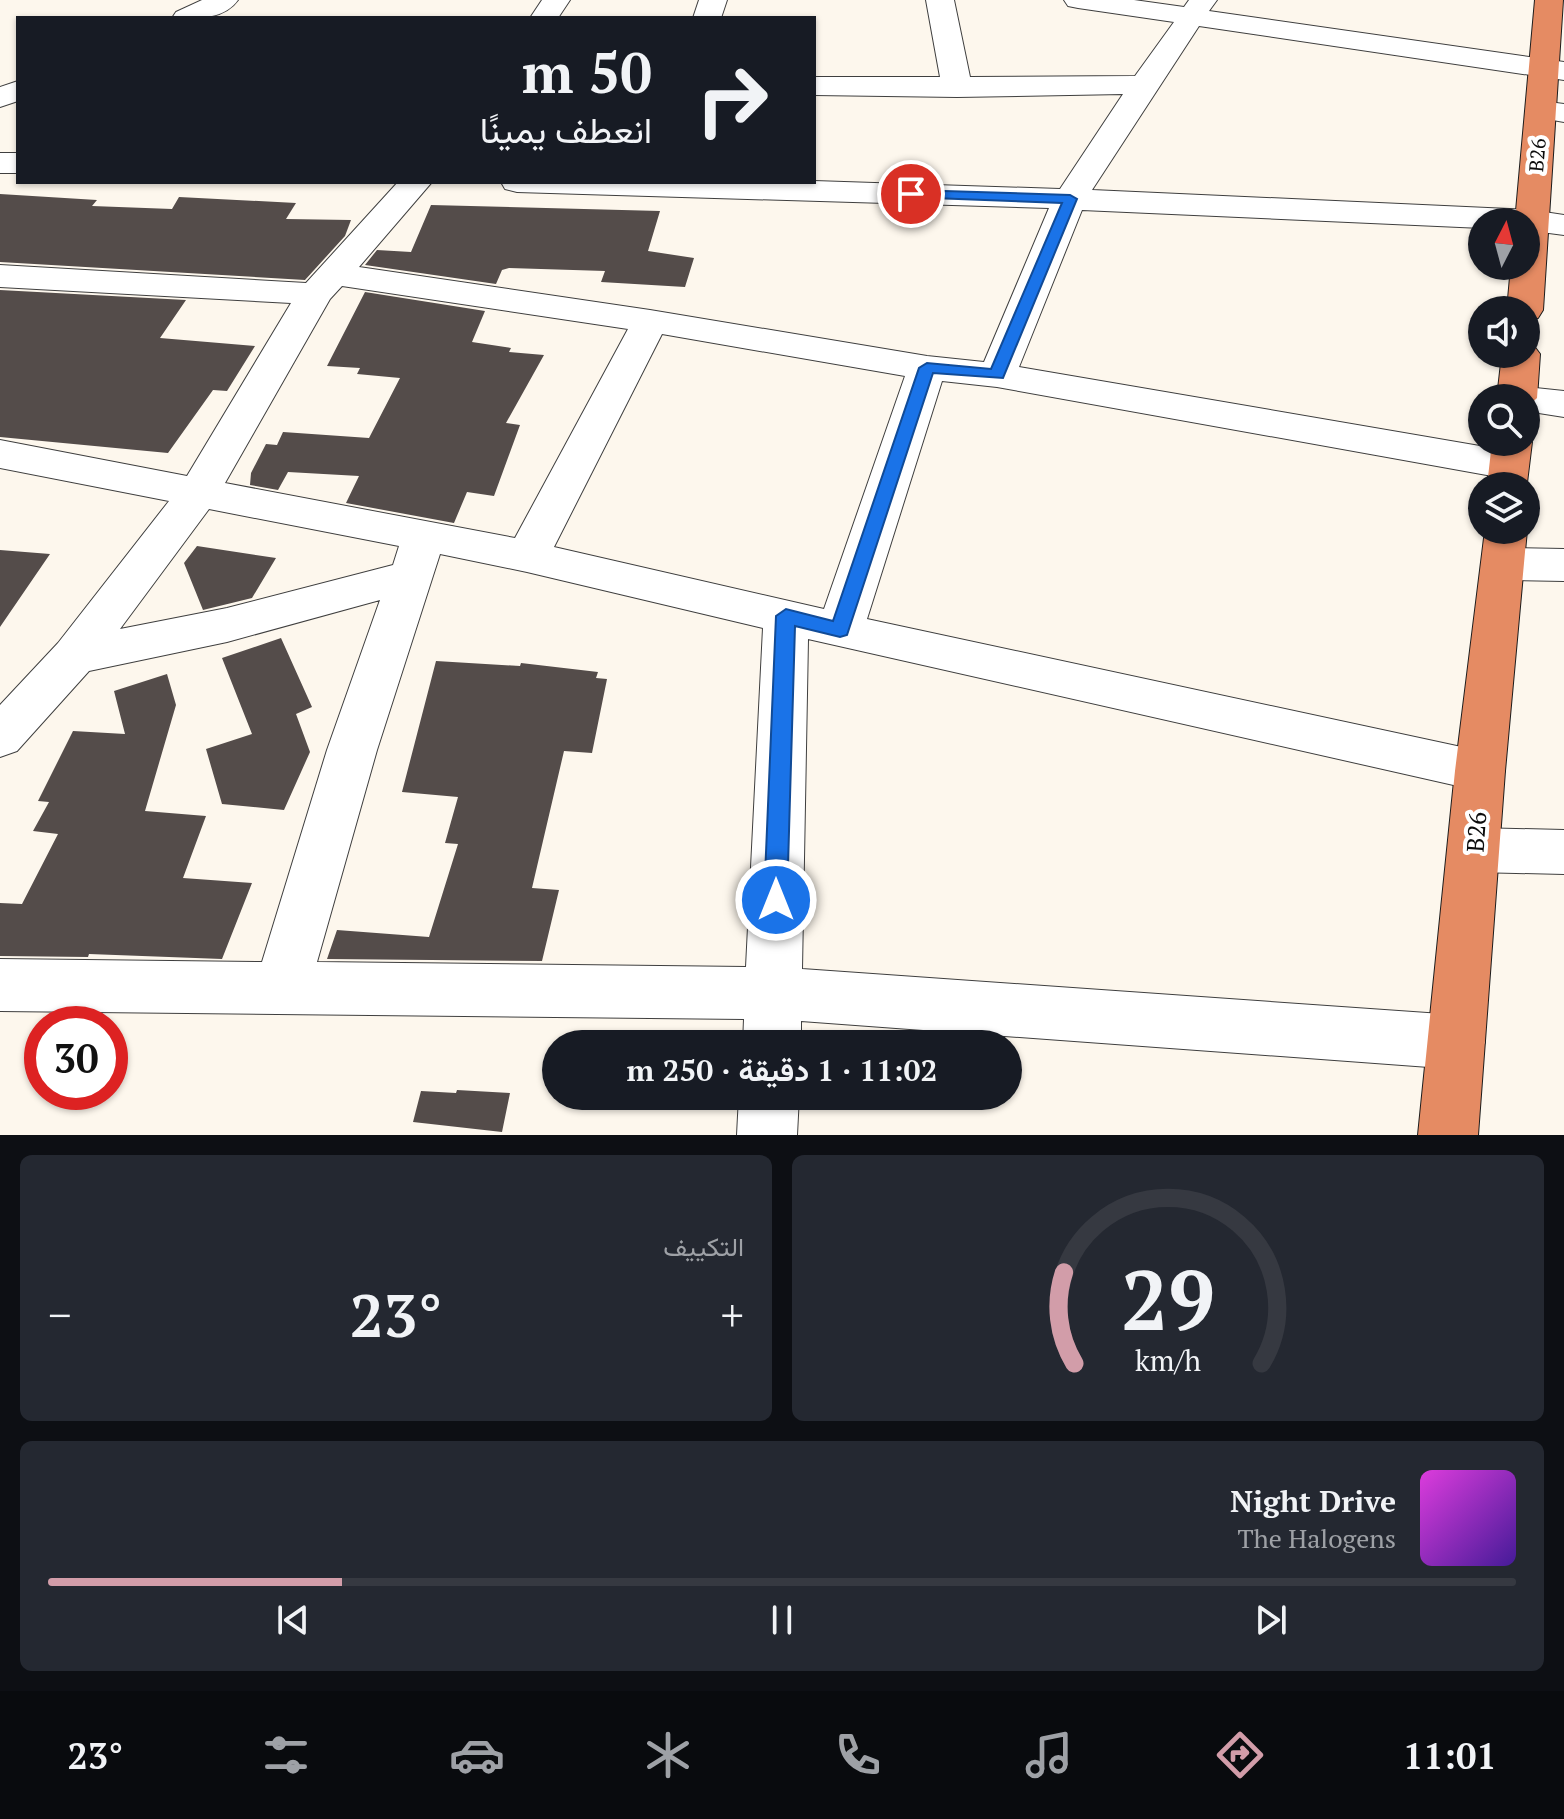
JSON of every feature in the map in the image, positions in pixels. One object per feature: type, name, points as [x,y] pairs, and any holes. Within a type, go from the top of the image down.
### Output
[{"type":"highway","name":"B26","points":[[1529,296],[1548,223],[1554,70],[1549,0]]},
{"type":"highway","name":"B26","points":[[1448,1135],[1480,771],[1505,547]]},
{"type":"street","points":[[190,16],[224,0]]},
{"type":"street","points":[[940,0],[957,88]]},
{"type":"street","points":[[1078,0],[1198,7],[1554,70]]},
{"type":"street","points":[[997,375],[1070,199],[1102,146],[1198,7]]},
{"type":"street","points":[[816,86],[957,88],[1146,85]]},
{"type":"street","points":[[0,737],[74,656],[198,493],[325,284],[414,184]]},
{"type":"street","points":[[582,184],[1070,199],[1548,223]]},
{"type":"street","points":[[0,276],[325,284],[650,321],[927,368],[997,375],[1510,464]]},
{"type":"street","points":[[527,556],[650,321]]},
{"type":"street","points":[[840,630],[927,368]]},
{"type":"street","points":[[1540,401],[1564,404]]},
{"type":"street","points":[[0,454],[198,493],[418,557],[527,556],[840,630],[1480,771]]},
{"type":"street","points":[[1505,547],[1564,565]]},
{"type":"street","points":[[74,656],[227,625],[418,557]]},
{"type":"street","points":[[282,988],[352,750],[418,557]]},
{"type":"street","points":[[773,1019],[777,807],[786,616]]},
{"type":"street","points":[[1475,850],[1564,852]]},
{"type":"street","points":[[0,985],[282,988],[773,1019],[1456,1042]]},
{"type":"street","points":[[767,1135],[768,1110]]},
{"type":"building","points":[[0,194],[97,200],[92,206],[172,209],[179,197],[296,203],[286,219],[351,220],[345,236],[305,280],[0,262]]},
{"type":"building","points":[[431,205],[660,211],[648,251],[694,258],[685,287],[601,282],[605,271],[509,268],[502,270],[496,284],[365,265],[377,250],[411,252]]},
{"type":"building","points":[[0,290],[186,300],[160,338],[255,346],[227,391],[213,390],[168,453],[0,437]]},
{"type":"building","points":[[365,292],[485,311],[472,342],[511,348],[509,352],[544,355],[506,423],[520,425],[494,496],[467,492],[454,523],[346,503],[359,476],[288,472],[278,490],[250,485],[251,473],[266,444],[277,445],[283,432],[369,438],[400,378],[357,374],[360,368],[327,366]]},
{"type":"building","points":[[197,546],[276,558],[252,598],[203,610],[184,563]]},
{"type":"building","points":[[0,550],[50,554],[0,627]]},
{"type":"building","points":[[281,638],[312,707],[296,714],[310,752],[284,810],[222,804],[206,749],[252,734],[222,658]]},
{"type":"building","points":[[436,661],[520,666],[521,663],[598,672],[596,678],[607,679],[592,753],[564,751],[532,888],[559,890],[542,961],[327,959],[337,930],[429,937],[458,844],[445,843],[458,797],[402,792]]},
{"type":"building","points":[[167,674],[176,705],[145,811],[206,816],[183,878],[252,883],[222,959],[89,954],[88,957],[0,956],[0,903],[22,904],[58,834],[33,831],[49,802],[38,801],[73,731],[125,734],[114,691]]},
{"type":"building","points":[[457,1090],[510,1093],[502,1132],[413,1122],[421,1091],[456,1093]]},
{"type":"route","points":[[776,900],[786,616],[840,630],[927,368],[997,375],[1070,199],[911,194]]}]
